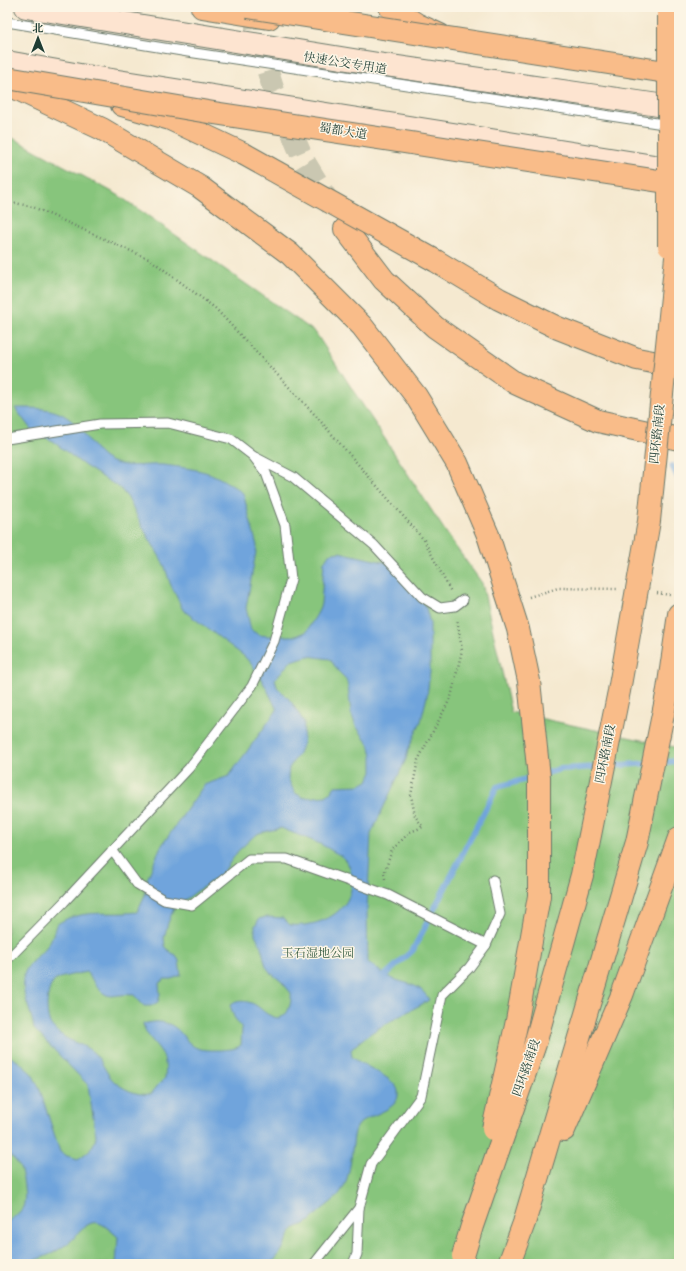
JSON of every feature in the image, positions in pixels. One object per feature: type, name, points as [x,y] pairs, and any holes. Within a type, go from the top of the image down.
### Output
[{"type":"highway","points":[[202,7],[679,83]]},
{"type":"highway","points":[[248,7],[679,74]]},
{"type":"highway","points":[[390,7],[418,25],[476,51]]},
{"type":"highway","points":[[669,7],[669,335]]},
{"type":"highway","name":"蜀都大道","points":[[7,78],[214,112],[679,184]]},
{"type":"highway","points":[[7,83],[98,97],[170,119],[244,154],[436,261],[499,299],[558,328],[637,359],[679,367]]},
{"type":"highway","points":[[7,83],[102,128],[194,183],[290,254],[362,326],[416,396],[457,463],[488,535],[518,628],[529,681],[539,777],[539,896],[517,1021],[472,1226]]},
{"type":"highway","name":"四环路南段","points":[[461,1260],[535,1044],[582,875],[619,691],[649,521],[679,228]]},
{"type":"highway","points":[[345,229],[384,280],[435,327],[515,383],[598,421],[679,439]]},
{"type":"highway","points":[[524,1223],[637,842],[668,690],[675,605]]},
{"type":"highway","points":[[509,1264],[524,1223],[622,995],[679,838]]},
{"type":"main road","points":[[26,7],[370,63],[679,108]]},
{"type":"main road","points":[[7,62],[679,170]]},
{"type":"lane","name":"快速公交专用道","points":[[7,22],[188,52],[679,127]]},
{"type":"lane","points":[[7,439],[100,424],[168,423],[231,439],[252,456],[266,473],[285,525],[291,580],[274,641],[252,686],[189,768],[7,960]]},
{"type":"lane","points":[[252,456],[293,477],[374,545],[422,597],[440,608],[455,606],[463,600]]},
{"type":"lane","points":[[112,850],[137,884],[164,900],[192,905],[250,859],[286,859],[388,895],[486,946]]},
{"type":"lane","points":[[353,1264],[357,1254],[359,1208],[371,1164],[421,1096],[442,995],[469,968],[486,946],[500,914],[493,880]]},
{"type":"lane","points":[[314,1264],[359,1208]]},
{"type":"path","points":[[528,597],[558,588],[620,589]]},
{"type":"path","points":[[650,592],[675,605]]},
{"type":"green space","name":"玉石湿地公园","points":[[7,135],[118,195],[315,332],[453,543],[482,583],[511,712],[679,748],[679,1264],[7,1264]]},
{"type":"water","points":[[15,408],[38,408],[56,412],[64,416],[80,429],[100,454],[106,459],[115,463],[133,466],[164,465],[188,468],[220,478],[243,493],[257,546],[246,608],[251,630],[259,635],[296,636],[306,632],[321,604],[324,562],[329,554],[339,552],[392,564],[417,592],[426,608],[430,623],[430,672],[427,696],[421,721],[408,750],[406,759],[371,834],[367,910],[368,963],[395,980],[417,987],[429,1000],[377,1029],[351,1050],[352,1057],[357,1061],[392,1081],[398,1091],[397,1098],[394,1104],[382,1112],[361,1122],[357,1127],[354,1135],[346,1182],[342,1190],[334,1200],[309,1221],[296,1227],[292,1231],[281,1252],[270,1264],[116,1264],[118,1237],[106,1227],[95,1222],[86,1226],[66,1245],[51,1254],[34,1260],[16,1264],[7,1264],[7,1222],[22,1209],[25,1198],[20,1168],[16,1161],[7,1153],[7,1055],[19,1062],[32,1074],[39,1087],[60,1152],[78,1159],[94,1144],[96,1136],[88,1085],[34,1029],[23,988],[23,977],[25,972],[48,945],[56,925],[63,921],[71,917],[99,913],[137,912],[145,895],[146,882],[160,848],[204,785],[229,776],[277,710],[259,675],[244,656],[183,610],[160,557],[128,498],[120,488],[85,466],[51,440],[33,432]],"holes":[[[308,656],[330,659],[338,671],[346,679],[351,713],[356,726],[369,744],[372,755],[372,772],[368,781],[360,785],[335,786],[326,796],[304,798],[295,793],[288,778],[289,768],[299,753],[303,743],[304,722],[290,700],[277,687],[275,679],[291,661]],[[281,828],[328,848],[341,856],[349,867],[352,881],[346,902],[340,910],[322,921],[312,924],[290,925],[283,918],[266,917],[259,919],[255,926],[255,934],[261,946],[266,967],[291,993],[287,1013],[280,1018],[275,1017],[267,1014],[256,1005],[246,1001],[240,1001],[230,1005],[234,1017],[242,1028],[241,1045],[234,1049],[221,1050],[196,1048],[189,1043],[180,1032],[166,1023],[152,1022],[143,1024],[146,1032],[162,1053],[165,1067],[165,1078],[151,1094],[138,1094],[120,1086],[110,1077],[95,1054],[88,1048],[63,1036],[51,1025],[47,1013],[47,1000],[48,993],[53,983],[62,977],[86,972],[100,990],[107,995],[134,995],[144,1006],[151,1006],[158,1002],[160,995],[159,983],[165,979],[172,979],[181,975],[179,961],[176,955],[170,952],[165,946],[164,938],[174,908],[221,875],[238,851],[253,837],[259,833]]]},
{"type":"waterway","points":[[672,466],[679,480]]},
{"type":"waterway","points":[[608,766],[679,761]]},
{"type":"waterway","points":[[543,774],[560,769],[599,767]]},
{"type":"waterway","points":[[380,980],[413,950],[497,787],[534,777]]},
{"type":"tunnel","points":[[254,7],[257,37],[274,91],[303,159],[332,207]]}]
